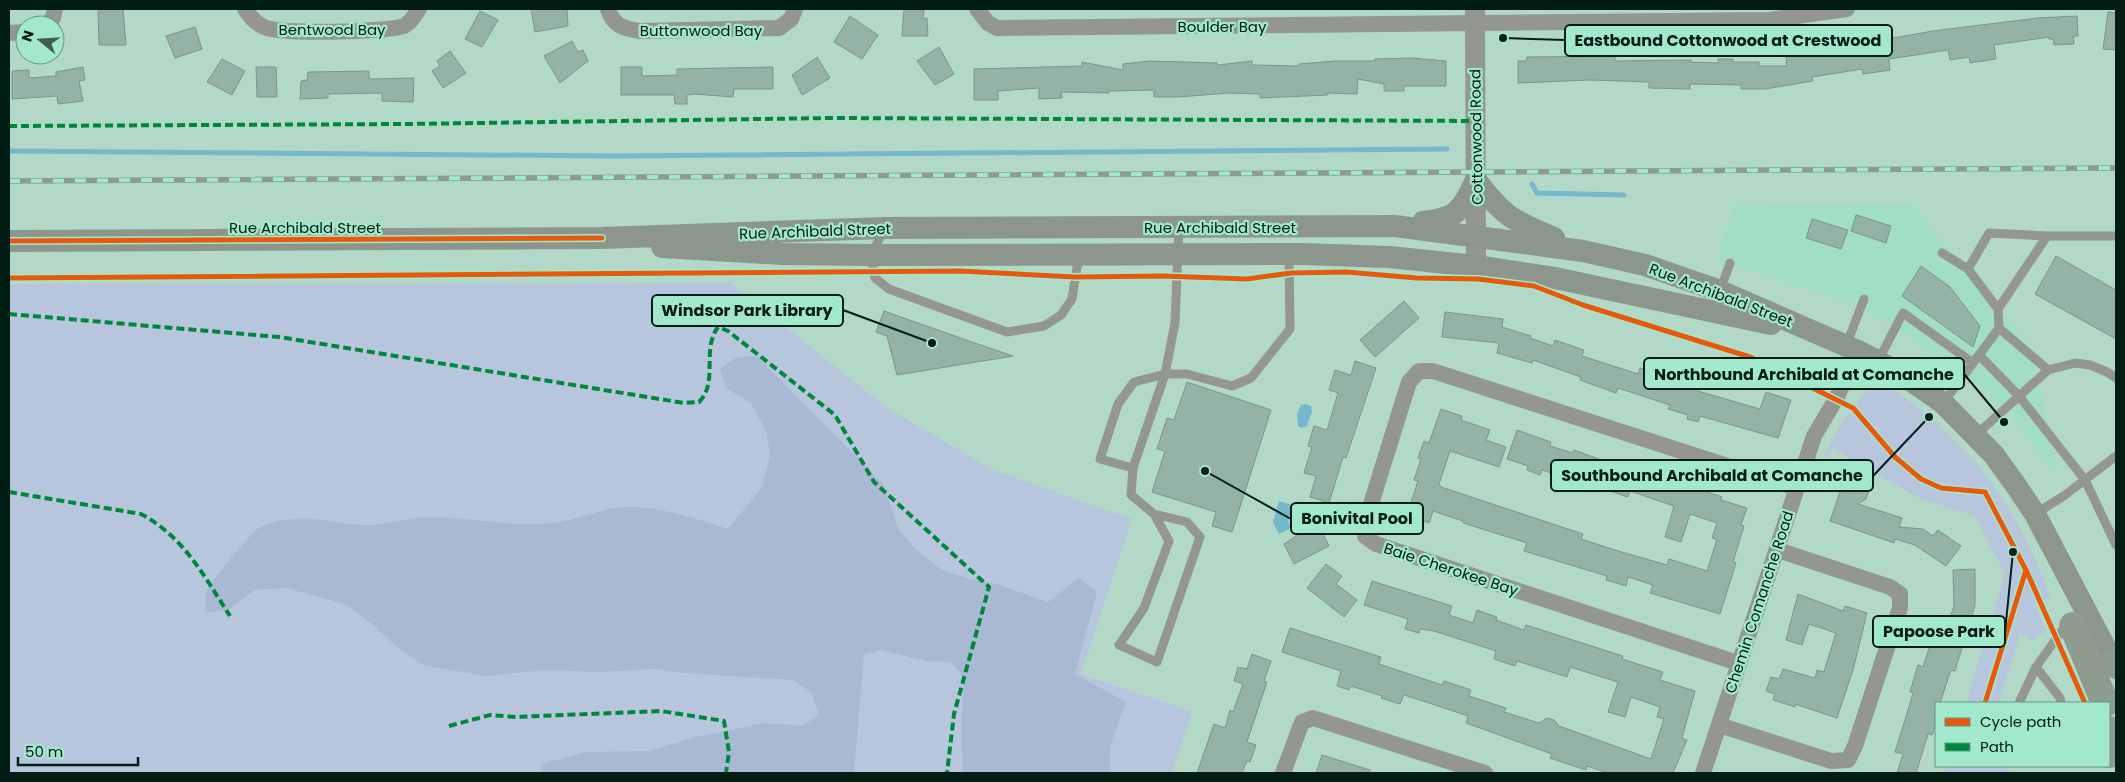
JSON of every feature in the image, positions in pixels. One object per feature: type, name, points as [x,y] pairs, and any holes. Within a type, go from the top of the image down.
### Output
[{"type":"highway","points":[[2072,622],[2104,702]]},
{"type":"main road","points":[[1395,226],[1443,220],[1454,216],[1464,206],[1476,180],[1496,207],[1508,216],[1583,250]]},
{"type":"main road","name":"Rue Archibald Street","points":[[9,241],[602,238],[885,228],[1395,226],[1478,235],[1583,250],[1645,265],[1720,291],[1852,349],[1900,373],[1943,403],[1994,455],[2036,517],[2115,665]]},
{"type":"main road","name":"Rue Archibald Street","points":[[602,238],[677,250],[871,255],[1079,254],[1388,257],[1476,266],[1638,294],[1821,335]]},
{"type":"main road","name":"Rue Archibald Street","points":[[2036,517],[2072,622],[2099,680],[2116,705]]},
{"type":"street","name":"Bentwood Bay","points":[[245,9],[251,19],[265,28],[293,30],[388,30],[406,25],[419,9]]},
{"type":"street","name":"Buttonwood Bay","points":[[608,9],[611,20],[621,28],[640,31],[779,28],[791,19],[795,9]]},
{"type":"street","name":"Boulder Bay","points":[[977,9],[988,23],[997,28],[1475,16],[1769,20],[1847,9]]},
{"type":"street","name":"Cottonwood Road","points":[[1475,16],[1478,235],[1476,266]]},
{"type":"street","name":"Chemin Comanche Road","points":[[1703,773],[1814,436],[1836,399],[1852,349]]},
{"type":"street","name":"Baie Cherokee Bay","points":[[1738,664],[1376,544],[1365,536],[1366,520],[1409,382],[1419,371],[1433,371],[1796,488]]},
{"type":"street","points":[[1719,725],[1831,761],[1848,760],[1855,746],[1900,608],[1900,594],[1890,587],[1778,550]]},
{"type":"street","points":[[1283,773],[1302,722],[1313,718],[1484,773]]},
{"type":"lane","points":[[1154,514],[1187,522],[1200,537],[1157,662],[1119,645],[1144,608],[1169,541],[1154,514],[1131,495],[1133,468],[1165,374],[1175,323],[1179,227]]},
{"type":"lane","points":[[885,228],[871,255],[875,278],[889,289],[1007,332],[1044,326],[1061,315],[1072,299],[1079,254]]},
{"type":"lane","points":[[1968,269],[1989,234],[2116,236]]},
{"type":"lane","points":[[1998,309],[2047,236]]},
{"type":"lane","points":[[1942,253],[1968,269],[1998,309],[1999,328],[1943,403]]},
{"type":"lane","points":[[1133,468],[1100,460],[1118,404],[1134,382],[1165,374],[1187,374],[1232,386],[1251,378],[1290,329],[1289,255]]},
{"type":"lane","points":[[1720,291],[1730,263]]},
{"type":"lane","points":[[1852,349],[1864,300]]},
{"type":"lane","points":[[1878,362],[1903,313],[1973,363]]},
{"type":"lane","points":[[1999,328],[2048,370]]},
{"type":"lane","points":[[1979,355],[2019,396],[2085,480],[2116,545]]},
{"type":"lane","points":[[1976,435],[2048,370],[2075,363],[2107,372],[2116,378]]},
{"type":"lane","points":[[2036,517],[2116,456]]},
{"type":"lane","points":[[2019,702],[2036,667],[2072,622]]},
{"type":"lane","points":[[2036,667],[2060,698],[2061,702]]},
{"type":"shaded area","points":[[1911,204],[2031,346],[2059,478],[2009,413],[1963,374],[1899,331],[1856,305],[1718,261],[1734,205]]},
{"type":"shaded area","points":[[730,283],[889,409],[993,470],[1132,519],[1081,674],[1192,711],[1172,773],[9,773],[9,284]]},
{"type":"shaded area","points":[[757,356],[883,484],[899,530],[915,549],[941,569],[969,579],[997,584],[1048,602],[1079,578],[1097,592],[1075,674],[1126,702],[1110,746],[1110,773],[963,773],[961,727],[964,678],[951,662],[926,661],[881,650],[864,654],[854,773],[541,773],[541,764],[587,752],[649,751],[692,738],[764,723],[803,726],[819,714],[811,692],[793,680],[684,673],[655,669],[598,672],[547,670],[485,676],[423,665],[398,648],[373,625],[345,604],[286,588],[255,590],[228,610],[205,613],[207,590],[216,578],[256,530],[274,522],[310,519],[367,525],[434,517],[541,524],[559,522],[617,508],[636,507],[671,512],[728,529],[762,487],[770,456],[767,433],[751,403],[726,388],[720,369],[737,357]]},
{"type":"shaded area","points":[[1878,383],[1891,388],[1907,399],[1945,431],[1965,451],[2000,495],[2015,519],[2040,570],[2050,598],[2035,604],[2046,631],[2032,640],[2020,633],[1999,702],[1966,702],[2005,574],[1975,516],[1917,497],[1833,449],[1818,466],[1843,421],[1871,385]]},
{"type":"shaded area","points":[[1301,405],[1311,406],[1312,411],[1307,426],[1302,428],[1298,426],[1297,414]]},
{"type":"shaded area","points":[[1279,501],[1293,505],[1288,521],[1291,528],[1279,534],[1273,522]]},
{"type":"shaded area","points":[[1947,767],[2007,767],[2011,773],[1944,773]]},
{"type":"building","points":[[98,9],[123,9],[126,45],[99,45]]},
{"type":"building","points":[[531,9],[567,9],[568,26],[535,32]]},
{"type":"building","points":[[904,9],[924,10],[923,19],[927,18],[928,36],[902,36]]},
{"type":"building","points":[[480,11],[498,20],[482,47],[465,39]]},
{"type":"building","points":[[2108,12],[2116,13],[2116,50],[2103,49]]},
{"type":"building","points":[[850,16],[878,35],[862,59],[834,42]]},
{"type":"building","points":[[2077,16],[2078,36],[2073,36],[2074,44],[2054,45],[2053,39],[2049,39],[2049,37],[1994,45],[1996,59],[1970,63],[1969,57],[1950,60],[1948,50],[1889,59],[1890,70],[1863,74],[1862,69],[1812,77],[1813,81],[1765,89],[1741,89],[1741,85],[1690,84],[1690,89],[1649,88],[1649,82],[1590,80],[1518,83],[1518,61],[1526,61],[1527,57],[1615,56],[1615,61],[1691,60],[1691,62],[1718,63],[1718,59],[1733,59],[1733,62],[1759,62],[1759,66],[1787,66],[1786,56],[1842,48],[1842,53],[1869,50],[1868,46],[1893,42],[1893,38],[1933,31],[2038,18]]},
{"type":"building","points":[[195,27],[202,49],[175,58],[166,36]]},
{"type":"building","points":[[572,41],[578,52],[583,50],[588,61],[560,83],[544,56]]},
{"type":"building","points":[[939,47],[954,74],[935,85],[917,61]]},
{"type":"building","points":[[450,51],[466,73],[443,88],[432,71],[440,66],[437,61]]},
{"type":"building","points":[[817,57],[830,78],[802,95],[792,75]]},
{"type":"building","points":[[1412,58],[1446,61],[1446,86],[1404,86],[1404,91],[1384,91],[1384,84],[1358,79],[1357,94],[1328,93],[1328,95],[1260,98],[1260,94],[1228,93],[1154,97],[1154,90],[1109,91],[1109,93],[1061,92],[1062,98],[1039,99],[1039,88],[998,91],[998,100],[974,100],[974,69],[1082,66],[1082,62],[1123,70],[1123,64],[1149,61],[1217,63],[1218,65],[1252,61],[1252,65],[1299,66],[1299,64],[1335,61],[1375,61],[1375,59]]},
{"type":"building","points":[[222,59],[245,71],[232,95],[207,82]]},
{"type":"building","points":[[83,67],[85,80],[79,81],[83,101],[58,104],[57,96],[12,99],[12,71],[29,70],[29,78],[56,76],[56,72]]},
{"type":"building","points":[[256,67],[276,67],[277,97],[257,97]]},
{"type":"building","points":[[621,67],[642,67],[642,76],[677,75],[677,69],[773,67],[773,89],[734,89],[733,97],[687,95],[687,104],[675,104],[674,95],[621,95]]},
{"type":"building","points":[[369,71],[369,79],[414,78],[413,102],[382,101],[382,93],[328,94],[328,98],[300,99],[301,81],[307,80],[308,72]]},
{"type":"building","points":[[1856,215],[1891,226],[1886,243],[1851,231]]},
{"type":"building","points":[[1812,219],[1848,230],[1841,249],[1806,238]]},
{"type":"building","points":[[2056,256],[2116,290],[2116,339],[2035,294]]},
{"type":"building","points":[[1921,266],[1950,287],[1980,326],[1973,347],[1902,296]]},
{"type":"building","points":[[1404,301],[1419,318],[1375,357],[1360,340]]},
{"type":"building","points":[[884,311],[1013,356],[897,375],[887,336],[876,332]]},
{"type":"building","points":[[1445,312],[1503,319],[1502,327],[1531,336],[1530,338],[1553,346],[1555,340],[1584,350],[1582,356],[1638,374],[1640,368],[1677,380],[1680,373],[1702,380],[1698,391],[1760,409],[1766,392],[1791,400],[1778,438],[1700,416],[1698,422],[1687,419],[1688,415],[1668,409],[1670,405],[1618,388],[1616,393],[1580,380],[1581,377],[1533,360],[1532,363],[1497,353],[1499,343],[1442,337]]},
{"type":"building","points":[[1355,361],[1376,368],[1346,458],[1343,457],[1329,503],[1310,497],[1316,476],[1304,473],[1312,447],[1308,446],[1314,426],[1327,430],[1338,393],[1329,390],[1335,370],[1351,375]]},
{"type":"building","points":[[1187,382],[1271,410],[1232,532],[1212,526],[1216,512],[1152,492],[1165,451],[1157,449],[1167,418],[1174,420]]},
{"type":"building","points":[[1441,409],[1462,416],[1461,420],[1490,430],[1486,440],[1506,447],[1499,467],[1450,451],[1439,484],[1441,487],[1583,534],[1581,539],[1615,550],[1667,565],[1669,559],[1707,571],[1717,539],[1712,538],[1717,523],[1690,514],[1681,542],[1665,537],[1674,506],[1630,491],[1628,497],[1585,483],[1583,490],[1567,485],[1569,479],[1542,470],[1540,475],[1527,470],[1528,466],[1507,459],[1517,430],[1551,442],[1550,446],[1573,453],[1574,450],[1640,474],[1642,470],[1722,497],[1721,500],[1747,508],[1741,525],[1744,526],[1733,562],[1736,563],[1720,614],[1650,593],[1653,585],[1628,577],[1626,586],[1606,580],[1607,576],[1524,551],[1527,543],[1463,523],[1463,521],[1433,511],[1429,523],[1407,515],[1418,481],[1414,480],[1421,459],[1418,458],[1424,441],[1429,443]]},
{"type":"building","points":[[1843,469],[1873,479],[1866,499],[1858,504],[1902,518],[1899,527],[1923,529],[1933,536],[1938,530],[1961,546],[1946,566],[1915,545],[1895,539],[1894,543],[1830,521],[1840,492],[1836,491]]},
{"type":"building","points":[[1297,502],[1309,505],[1329,546],[1294,564],[1284,544],[1299,534],[1292,520]]},
{"type":"building","points":[[1326,564],[1342,576],[1336,584],[1357,600],[1344,617],[1307,588]]},
{"type":"building","points":[[1975,569],[1975,605],[1955,671],[1951,670],[1940,702],[1935,702],[1935,727],[1932,735],[1928,734],[1916,773],[1897,773],[1903,754],[1895,752],[1913,693],[1910,692],[1918,665],[1923,667],[1931,642],[1941,645],[1954,606],[1953,570]]},
{"type":"building","points":[[1372,581],[1452,606],[1449,615],[1473,623],[1477,610],[1497,617],[1496,620],[1524,630],[1526,625],[1623,656],[1622,659],[1663,672],[1660,680],[1695,691],[1682,738],[1687,740],[1673,773],[1608,773],[1587,766],[1586,770],[1550,758],[1552,754],[1466,723],[1468,716],[1404,695],[1400,704],[1351,686],[1349,690],[1337,686],[1341,671],[1282,652],[1290,628],[1381,657],[1379,664],[1442,685],[1444,681],[1471,690],[1469,696],[1506,708],[1504,712],[1539,723],[1547,718],[1554,720],[1559,726],[1651,759],[1664,719],[1657,717],[1660,707],[1631,697],[1625,717],[1608,712],[1618,682],[1570,667],[1567,677],[1517,661],[1515,666],[1494,659],[1496,651],[1434,631],[1420,629],[1419,633],[1405,629],[1408,619],[1364,605]]},
{"type":"building","points":[[1798,594],[1843,611],[1845,606],[1867,613],[1853,670],[1837,718],[1795,704],[1795,707],[1773,700],[1775,694],[1766,691],[1771,677],[1779,679],[1783,669],[1815,678],[1817,670],[1824,672],[1836,633],[1809,624],[1802,645],[1786,640]]},
{"type":"building","points":[[1252,654],[1271,661],[1264,681],[1267,682],[1247,742],[1256,745],[1250,762],[1247,761],[1242,773],[1197,773],[1214,724],[1225,728],[1230,710],[1233,712],[1243,684],[1234,681],[1238,667],[1247,669]]},
{"type":"building","points":[[1322,755],[1370,770],[1370,773],[1316,773]]},
{"type":"waterway","points":[[9,151],[615,156],[1447,149]]},
{"type":"waterway","points":[[1532,184],[1537,193],[1624,195]]},
{"type":"railway","points":[[9,181],[2116,168]]},
{"type":"marked path","points":[[9,126],[405,124],[833,118],[1476,121]]},
{"type":"marked path","points":[[9,314],[279,337],[684,403],[699,402],[705,394],[708,385],[713,336],[718,327],[728,331],[835,415],[874,482],[989,587],[954,714],[947,773]]},
{"type":"marked path","points":[[9,492],[141,514],[156,523],[181,546],[202,572],[230,616]]},
{"type":"marked path","points":[[449,726],[490,715],[516,717],[661,711],[724,721],[729,752],[726,773]]},
{"type":"cycle path","points":[[9,241],[602,238]]},
{"type":"cycle path","points":[[9,278],[960,271],[1075,277],[1163,276],[1247,279],[1291,273],[1346,272],[1417,278],[1478,279],[1534,286],[1583,305],[1750,357],[1853,408],[1895,457],[1921,479],[1941,488],[1985,492],[2026,570],[2085,702]]},
{"type":"cycle path","points":[[1985,702],[2026,570]]},
{"type":"place","name":"Eastbound Cottonwood at Crestwood","points":[[1503,38]]},
{"type":"place","name":"Windsor Park Library","points":[[932,343]]},
{"type":"place","name":"Southbound Archibald at Comanche","points":[[1929,417]]},
{"type":"place","name":"Northbound Archibald at Comanche","points":[[2004,422]]},
{"type":"place","name":"Bonivital Pool","points":[[1205,471]]},
{"type":"place","name":"Papoose Park","points":[[2013,552]]}]
